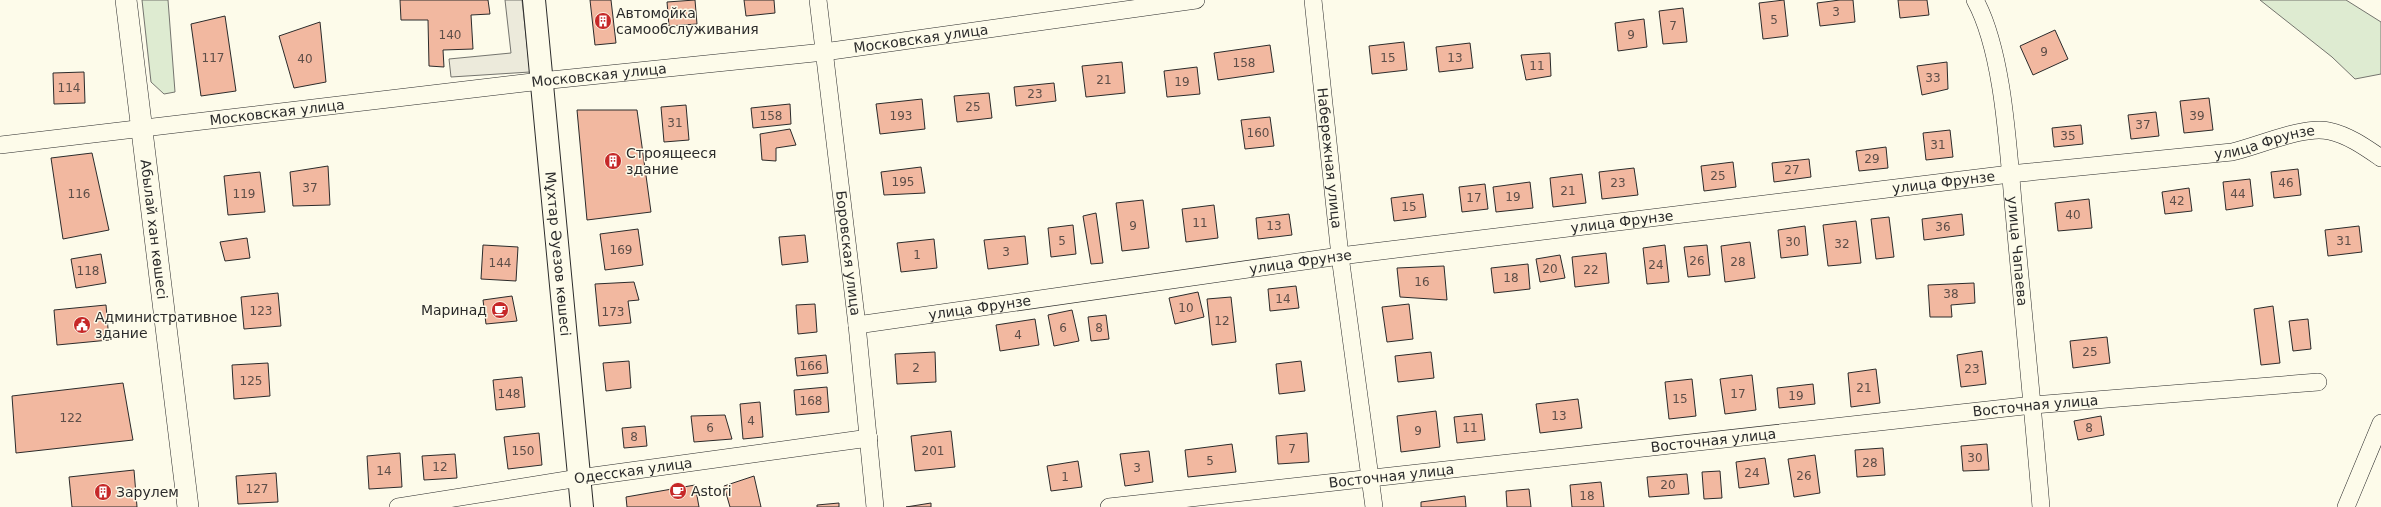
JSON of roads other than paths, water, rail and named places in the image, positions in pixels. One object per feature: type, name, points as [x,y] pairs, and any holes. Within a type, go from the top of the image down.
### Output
[{"type":"main road","name":"Мұхтар Әуезов көшесі","points":[[534,0],[582,507]]},
{"type":"street","name":"Абылай хан көшесі","points":[[126,0],[188,507]]},
{"type":"street","name":"Боровская улица","points":[[818,0],[857,325],[875,507]]},
{"type":"street","name":"Московская улица","points":[[0,145],[541,81],[824,52],[1196,0]]},
{"type":"street","name":"Набережная улица","points":[[1313,0],[1340,256],[1374,507]]},
{"type":"street","name":"улица Чапаева","points":[[1975,0],[1984,15],[1999,80],[2010,174],[2042,507]]},
{"type":"street","name":"улица Фрунзе","points":[[857,325],[1340,256],[2010,174],[2232,152],[2258,146],[2298,132],[2328,130],[2359,143],[2381,158]]},
{"type":"street","name":"Восточная улица","points":[[1109,507],[2032,405],[2318,382]]},
{"type":"street","points":[[2346,507],[2381,423]]},
{"type":"street","name":"Одесская улица","points":[[398,507],[579,478],[869,438]]},
{"type":"place","name":"Автомойка самообслуживания","points":[[603,21]]},
{"type":"place","name":"Строящееся здание","points":[[613,161]]},
{"type":"place","name":"Маринад","points":[[500,310]]},
{"type":"place","name":"Административное здание","points":[[82,325]]},
{"type":"place","name":"Astori","points":[[678,491]]},
{"type":"place","name":"Зарулем","points":[[103,492]]}]
